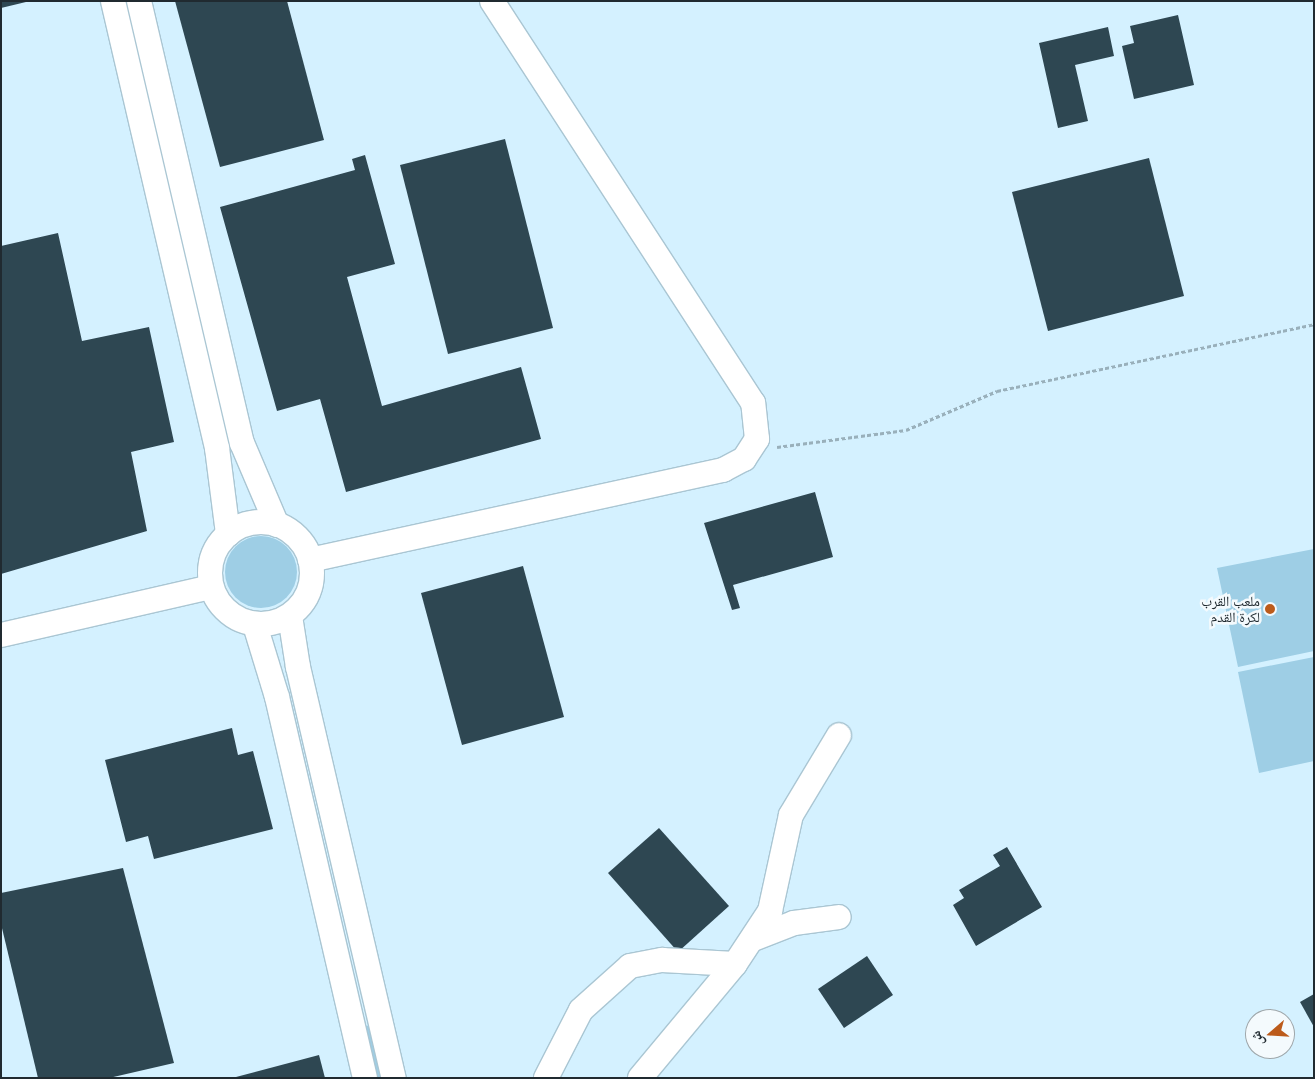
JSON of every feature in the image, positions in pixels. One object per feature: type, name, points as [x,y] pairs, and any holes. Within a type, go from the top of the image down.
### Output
[{"type":"street","points":[[113,1],[223,476],[228,534]]},
{"type":"street","points":[[139,1],[242,443],[277,525]]},
{"type":"street","points":[[310,560],[723,470],[752,450],[759,427],[753,403],[492,1]]},
{"type":"street","points":[[147,152],[172,147]]},
{"type":"street","points":[[182,300],[207,295]]},
{"type":"street","points":[[252,524],[277,525],[292,533],[310,560],[309,591],[290,616],[255,625],[228,612],[211,587],[212,558],[228,534],[252,524]]},
{"type":"street","points":[[1,635],[211,587]]},
{"type":"street","points":[[290,616],[298,667],[394,1078]]},
{"type":"street","points":[[255,625],[277,697],[365,1078]]},
{"type":"street","points":[[640,1078],[735,964],[770,911],[791,815],[839,735]]},
{"type":"street","points":[[753,939],[794,923],[839,917]]},
{"type":"street","points":[[546,1078],[581,1010],[630,966],[662,960],[735,964]]},
{"type":"path","points":[[752,450],[906,430],[997,391],[1314,324]]},
{"type":"shaded area","points":[[123,1],[130,1],[156,130],[153,131]]},
{"type":"shaded area","points":[[161,158],[164,159],[191,285]]},
{"type":"shaded area","points":[[198,315],[216,378],[215,380],[212,379]]},
{"type":"shaded area","points":[[268,536],[287,546],[295,558],[297,572],[295,586],[287,598],[275,606],[254,608],[235,598],[227,586],[225,565],[235,546],[247,538]]},
{"type":"shaded area","name":"ملعب القرب لكرة القدم","points":[[1314,549],[1314,651],[1238,667],[1217,568]]},
{"type":"shaded area","name":"ملعب القرب لكرة القدم","points":[[1314,657],[1314,761],[1259,773],[1238,672]]},
{"type":"shaded area","points":[[372,1025],[384,1078],[377,1078],[365,1026]]},
{"type":"building","points":[[1,1],[26,1],[26,2],[1,8]]},
{"type":"building","points":[[175,1],[287,1],[324,140],[220,167]]},
{"type":"building","points":[[1178,15],[1194,85],[1134,99],[1122,46],[1134,43],[1130,26]]},
{"type":"building","points":[[1108,27],[1114,56],[1075,65],[1088,121],[1058,128],[1039,43]]},
{"type":"building","points":[[505,139],[553,328],[448,354],[400,165]]},
{"type":"building","points":[[365,155],[395,264],[347,277],[382,406],[521,367],[541,439],[346,492],[320,399],[277,411],[220,207],[355,170],[352,159]]},
{"type":"building","points":[[1149,158],[1184,296],[1048,331],[1012,192]]},
{"type":"building","points":[[58,233],[82,341],[149,327],[174,442],[131,452],[147,531],[1,574],[1,246]]},
{"type":"building","points":[[815,492],[833,557],[733,585],[740,608],[732,610],[704,523]]},
{"type":"building","points":[[523,566],[564,717],[462,745],[421,593]]},
{"type":"building","points":[[232,728],[238,755],[253,751],[273,829],[154,859],[148,836],[126,842],[105,760]]},
{"type":"building","points":[[659,828],[729,906],[678,952],[608,873]]},
{"type":"building","points":[[1007,847],[1042,907],[976,946],[953,905],[964,898],[959,890],[1000,866],[993,855]]},
{"type":"building","points":[[123,868],[174,1063],[109,1078],[38,1078],[1,924],[1,893]]},
{"type":"building","points":[[867,956],[893,995],[844,1028],[818,989]]},
{"type":"building","points":[[1314,994],[1314,1027],[1300,1002]]},
{"type":"building","points":[[319,1055],[325,1078],[236,1078],[236,1077]]},
{"type":"place","name":"ملعب القرب لكرة القدم","points":[[1270,609]]}]
